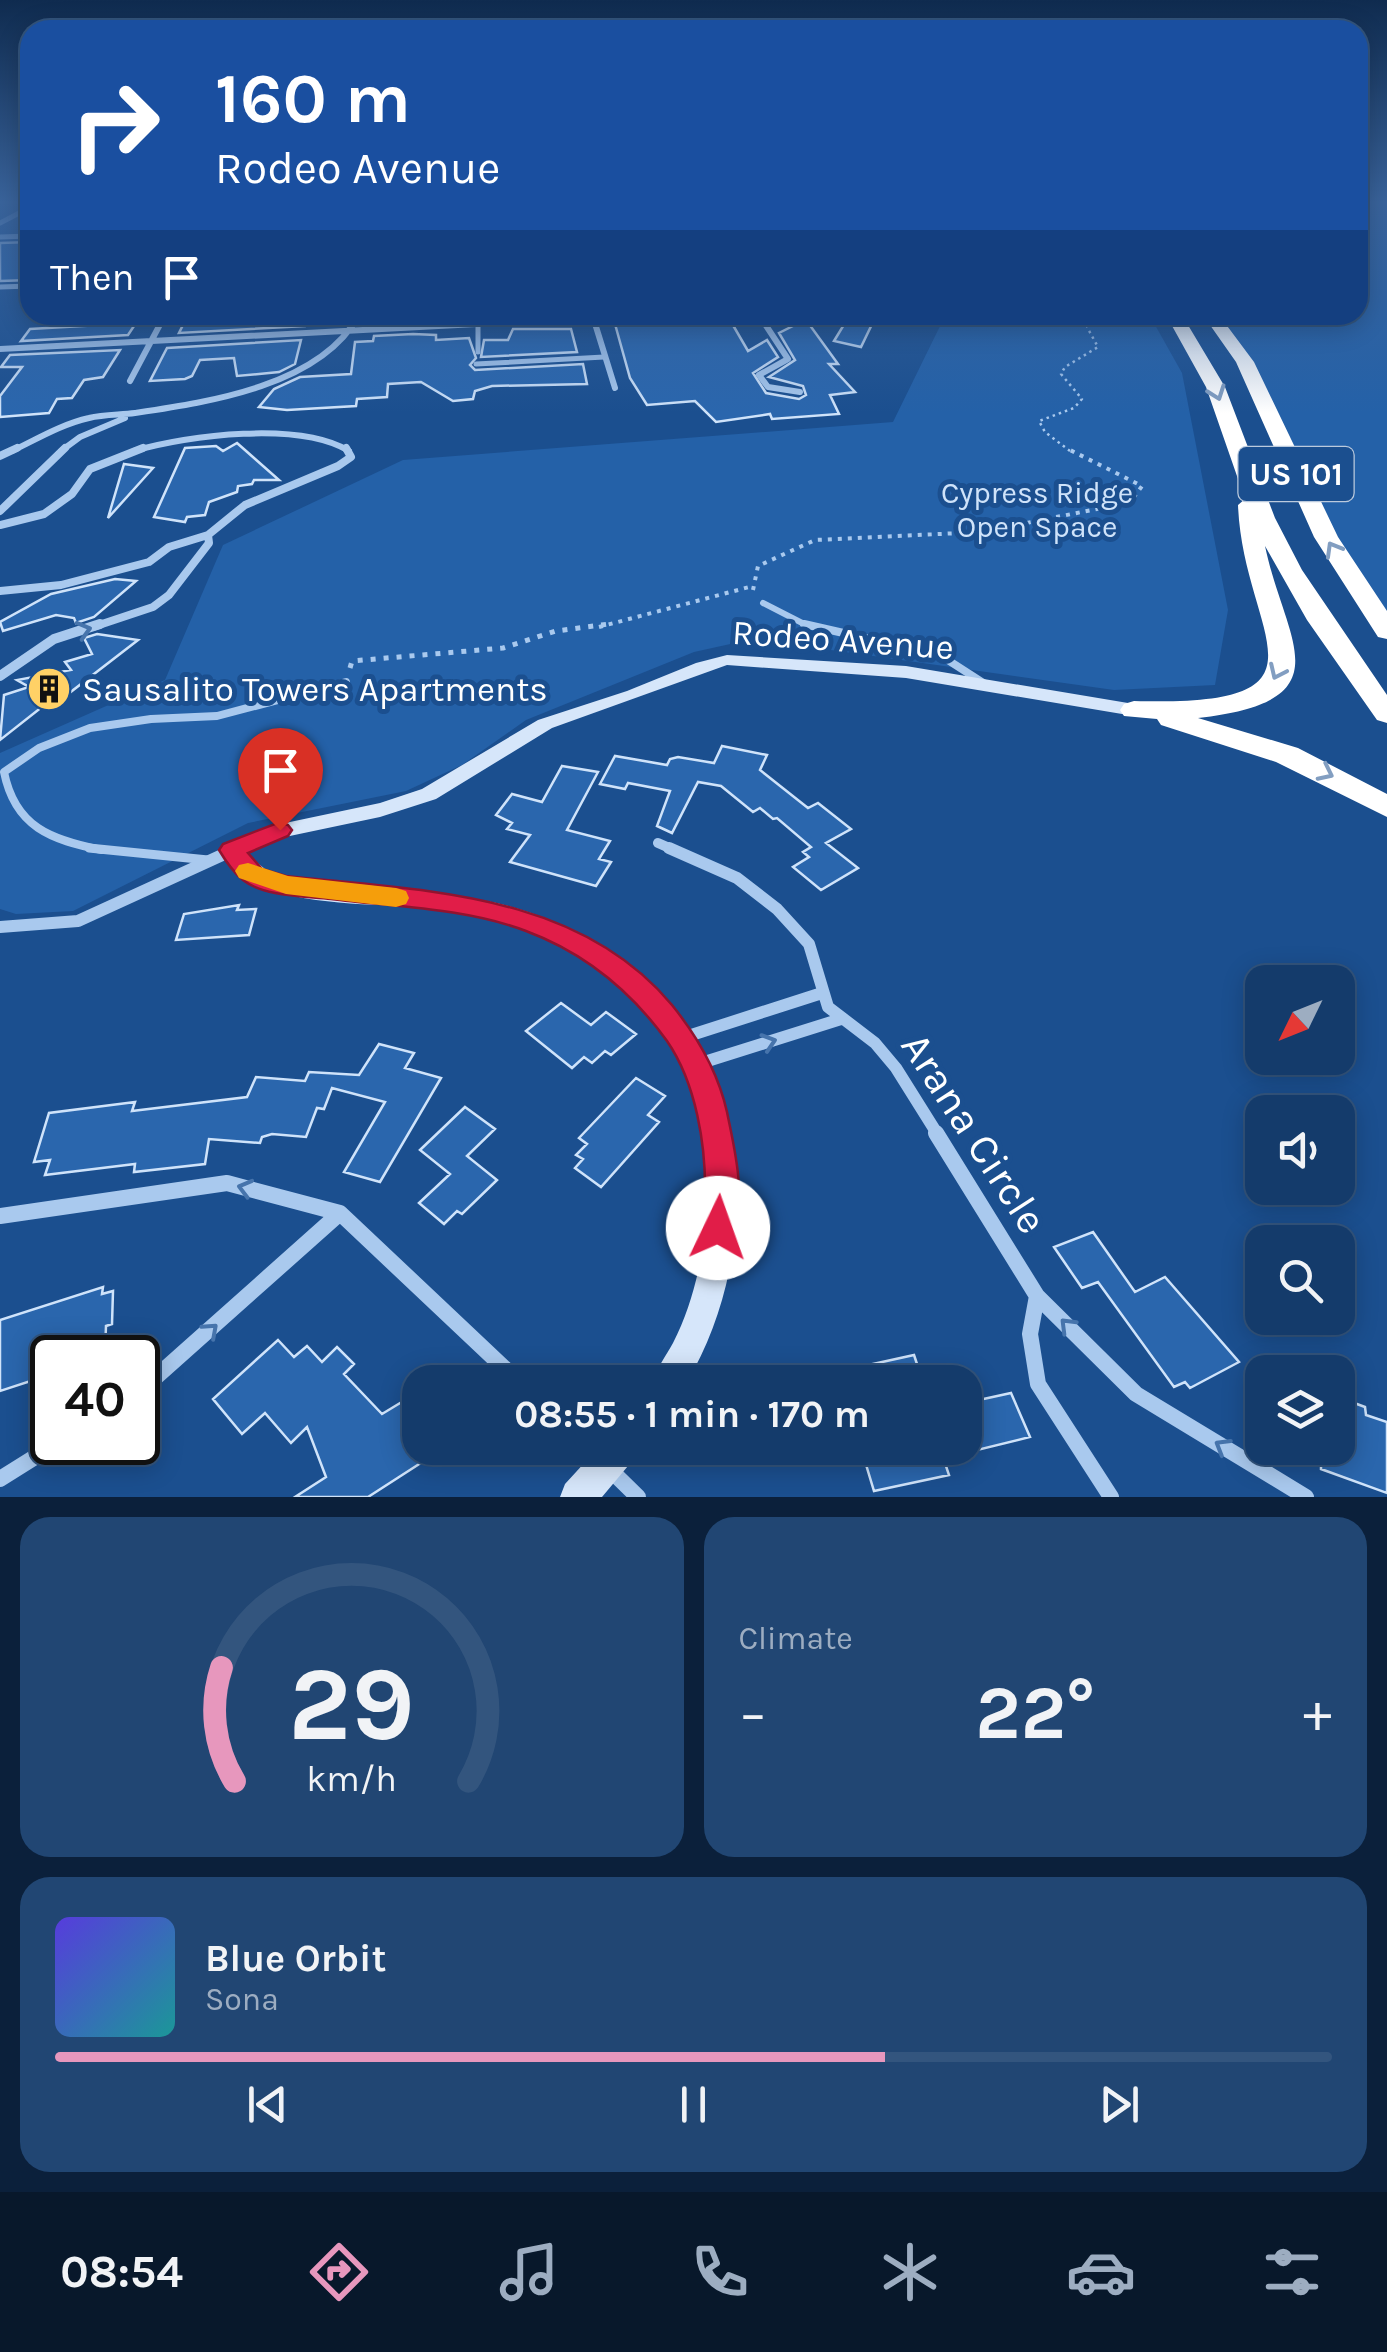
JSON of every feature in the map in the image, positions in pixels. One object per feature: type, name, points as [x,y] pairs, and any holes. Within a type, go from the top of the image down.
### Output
[{"type":"highway","name":"US 101","points":[[1181,325],[1204,360],[1248,477],[1295,580],[1387,714]]},
{"type":"highway","name":"US 101","points":[[1218,325],[1246,362],[1326,538],[1387,631]]},
{"type":"highway","points":[[1134,710],[1230,705],[1265,692],[1279,677],[1284,650],[1258,568],[1248,477]]},
{"type":"highway","points":[[1134,710],[1287,755],[1387,807]]},
{"type":"street","points":[[130,381],[160,325]]},
{"type":"street","points":[[0,511],[57,454],[80,437],[134,414],[307,368],[356,325]]},
{"type":"street","points":[[0,349],[443,325]]},
{"type":"street","points":[[595,325],[615,388]]},
{"type":"street","points":[[766,325],[788,359],[759,375],[768,387],[800,392]]},
{"type":"street","points":[[0,456],[88,418],[134,414]]},
{"type":"street","points":[[0,526],[46,514],[80,485],[94,466],[174,440],[298,438],[333,442],[348,449],[351,457],[245,505],[208,535],[169,547],[150,562],[61,585],[0,591]]},
{"type":"street","points":[[0,676],[54,639],[153,608],[169,595],[199,556],[208,543],[208,535]]},
{"type":"street","name":"Rodeo Avenue","points":[[0,927],[78,921],[280,830],[370,812],[428,795],[532,731],[638,694],[707,663],[750,660],[866,668],[1134,710]]},
{"type":"street","points":[[658,843],[737,878],[777,909],[809,944],[822,993],[682,1038]]},
{"type":"street","points":[[222,855],[253,876],[286,885],[461,904],[532,922],[581,944],[613,964],[646,994],[682,1038],[697,1064],[720,1154],[722,1198],[710,1287],[680,1365]]},
{"type":"street","name":"Arana Circle","points":[[822,993],[828,1006],[875,1042],[896,1068],[1037,1296],[1136,1394],[1306,1497]]},
{"type":"street","points":[[697,1064],[841,1019]]},
{"type":"street","points":[[0,1216],[227,1183],[340,1213],[501,1365]]},
{"type":"street","points":[[160,1373],[340,1213]]},
{"type":"street","points":[[1037,1296],[1030,1334],[1038,1384],[1112,1497]]},
{"type":"street","points":[[0,1479],[30,1460]]},
{"type":"street","points":[[578,1497],[598,1465]]},
{"type":"street","points":[[614,1465],[638,1497]]},
{"type":"lane","points":[[478,325],[478,352]]},
{"type":"lane","points":[[476,364],[604,357]]},
{"type":"lane","points":[[764,603],[812,631],[938,654],[986,685]]},
{"type":"lane","points":[[222,855],[126,858],[51,836],[8,807],[1,790],[4,772],[39,748],[90,728],[151,719],[217,716],[346,682]]},
{"type":"path","points":[[764,603],[754,594],[758,566],[815,540],[854,535],[981,532],[1117,505],[1134,497],[1142,486],[1071,451],[1043,433],[1039,421],[1074,408],[1082,398],[1061,374],[1065,367],[1098,347],[1088,327]]},
{"type":"path","points":[[346,682],[352,661],[502,648],[556,631],[586,630],[663,606],[753,586]]},
{"type":"green space","points":[[1368,274],[1387,274],[1387,631],[1251,374],[1218,325],[1368,325]]},
{"type":"green space","name":"Cypress Ridge Open Space","points":[[941,325],[1155,325],[1182,373],[1228,610],[1215,685],[1114,690],[753,639],[694,652],[526,720],[462,765],[406,791],[248,823],[73,911],[16,914],[0,909],[0,753],[165,680],[223,545],[403,460],[893,422]]},
{"type":"building","points":[[0,274],[20,274],[20,280],[0,281]]},
{"type":"building","points":[[135,325],[128,335],[21,341],[30,329]]},
{"type":"building","points":[[183,325],[305,325],[305,326],[179,333]]},
{"type":"building","points":[[615,325],[733,325],[748,351],[767,340],[778,357],[753,373],[766,393],[799,399],[806,395],[803,386],[769,377],[795,360],[779,333],[795,325],[810,325],[838,364],[829,364],[855,392],[830,395],[839,414],[772,419],[770,414],[716,422],[695,401],[647,405],[630,378]]},
{"type":"building","points":[[844,325],[872,325],[861,347],[834,341]]},
{"type":"building","points":[[513,329],[571,329],[577,352],[481,357],[484,340],[508,340]]},
{"type":"building","points":[[436,335],[436,340],[469,338],[476,358],[470,365],[475,370],[583,364],[587,384],[492,386],[475,391],[473,399],[453,401],[421,382],[388,384],[387,397],[357,399],[356,406],[287,410],[259,407],[274,389],[300,377],[351,374],[355,342],[373,341],[374,336]]},
{"type":"building","points":[[301,340],[295,364],[279,372],[237,376],[234,358],[200,360],[192,376],[185,379],[150,381],[167,348]]},
{"type":"building","points":[[120,350],[103,377],[84,380],[72,398],[57,399],[49,413],[0,417],[0,396],[22,367],[1,367],[10,355]]},
{"type":"building","points":[[237,443],[279,480],[254,480],[252,484],[238,486],[237,492],[209,502],[205,515],[187,517],[185,522],[154,517],[185,448],[216,446],[223,451]]},
{"type":"building","points":[[124,464],[153,468],[108,518]]},
{"type":"building","name":"Sausalito Towers Apartments","points":[[115,579],[136,581],[94,617],[76,623],[74,618],[56,615],[3,631],[0,622],[51,594]]},
{"type":"building","name":"Sausalito Towers Apartments","points":[[97,634],[138,640],[68,694],[61,692],[0,740],[4,695],[29,687],[17,680],[71,670],[65,662],[92,654],[84,638]]},
{"type":"building","points":[[722,746],[767,755],[760,770],[808,808],[818,803],[851,829],[826,843],[858,868],[821,890],[793,867],[809,857],[803,852],[811,847],[777,818],[760,808],[753,812],[721,786],[698,782],[672,833],[657,826],[670,791],[628,783],[625,789],[600,784],[615,756],[667,765],[670,759],[678,757],[714,763]]},
{"type":"building","points":[[562,766],[598,772],[567,830],[610,841],[599,859],[611,862],[596,886],[510,862],[530,835],[507,829],[512,823],[496,815],[512,794],[542,802]]},
{"type":"building","points":[[239,905],[237,910],[256,909],[249,935],[176,940],[184,914]]},
{"type":"building","points":[[561,1003],[591,1025],[606,1012],[636,1034],[611,1055],[605,1051],[592,1063],[584,1057],[572,1068],[526,1031]]},
{"type":"building","points":[[379,1044],[414,1053],[405,1068],[441,1078],[380,1182],[344,1172],[385,1102],[332,1088],[324,1109],[317,1108],[306,1137],[272,1134],[262,1137],[260,1143],[209,1139],[205,1164],[134,1172],[135,1164],[45,1175],[50,1160],[34,1162],[49,1113],[135,1102],[132,1111],[247,1097],[256,1077],[305,1081],[309,1072],[359,1075]]},
{"type":"building","points":[[636,1078],[665,1096],[648,1115],[659,1122],[601,1187],[575,1168],[583,1159],[576,1155],[587,1144],[579,1138]]},
{"type":"building","points":[[465,1107],[495,1129],[467,1156],[497,1180],[462,1214],[457,1211],[444,1224],[419,1203],[450,1174],[420,1150]]},
{"type":"building","points":[[1093,1232],[1135,1292],[1165,1277],[1239,1362],[1190,1388],[1185,1382],[1174,1387],[1098,1282],[1082,1288],[1054,1247]]},
{"type":"building","points":[[103,1287],[102,1294],[113,1291],[112,1324],[106,1326],[106,1335],[30,1335],[30,1381],[0,1391],[0,1320]]},
{"type":"building","points":[[278,1340],[294,1357],[307,1346],[322,1362],[337,1347],[354,1364],[344,1374],[382,1414],[402,1402],[402,1465],[418,1465],[368,1497],[295,1497],[326,1477],[307,1427],[291,1443],[265,1413],[242,1434],[213,1399]]},
{"type":"building","points":[[914,1355],[917,1365],[873,1365]]},
{"type":"building","points":[[1011,1393],[1030,1437],[982,1449],[982,1399]]},
{"type":"building","points":[[1355,1403],[1365,1407],[1366,1415],[1387,1422],[1387,1493],[1321,1469],[1321,1465],[1355,1465]]},
{"type":"building","points":[[866,1465],[946,1465],[949,1475],[874,1491]]},
{"type":"slow traffic","points":[[248,871],[286,885],[396,898]]},
{"type":"place","name":"Sausalito Towers Apartments","points":[[49,689]]},
{"type":"route","points":[[280,830],[232,850],[253,876],[319,890],[493,910],[581,944],[613,964],[646,994],[682,1038],[697,1064],[720,1154],[722,1198],[718,1228]]}]
